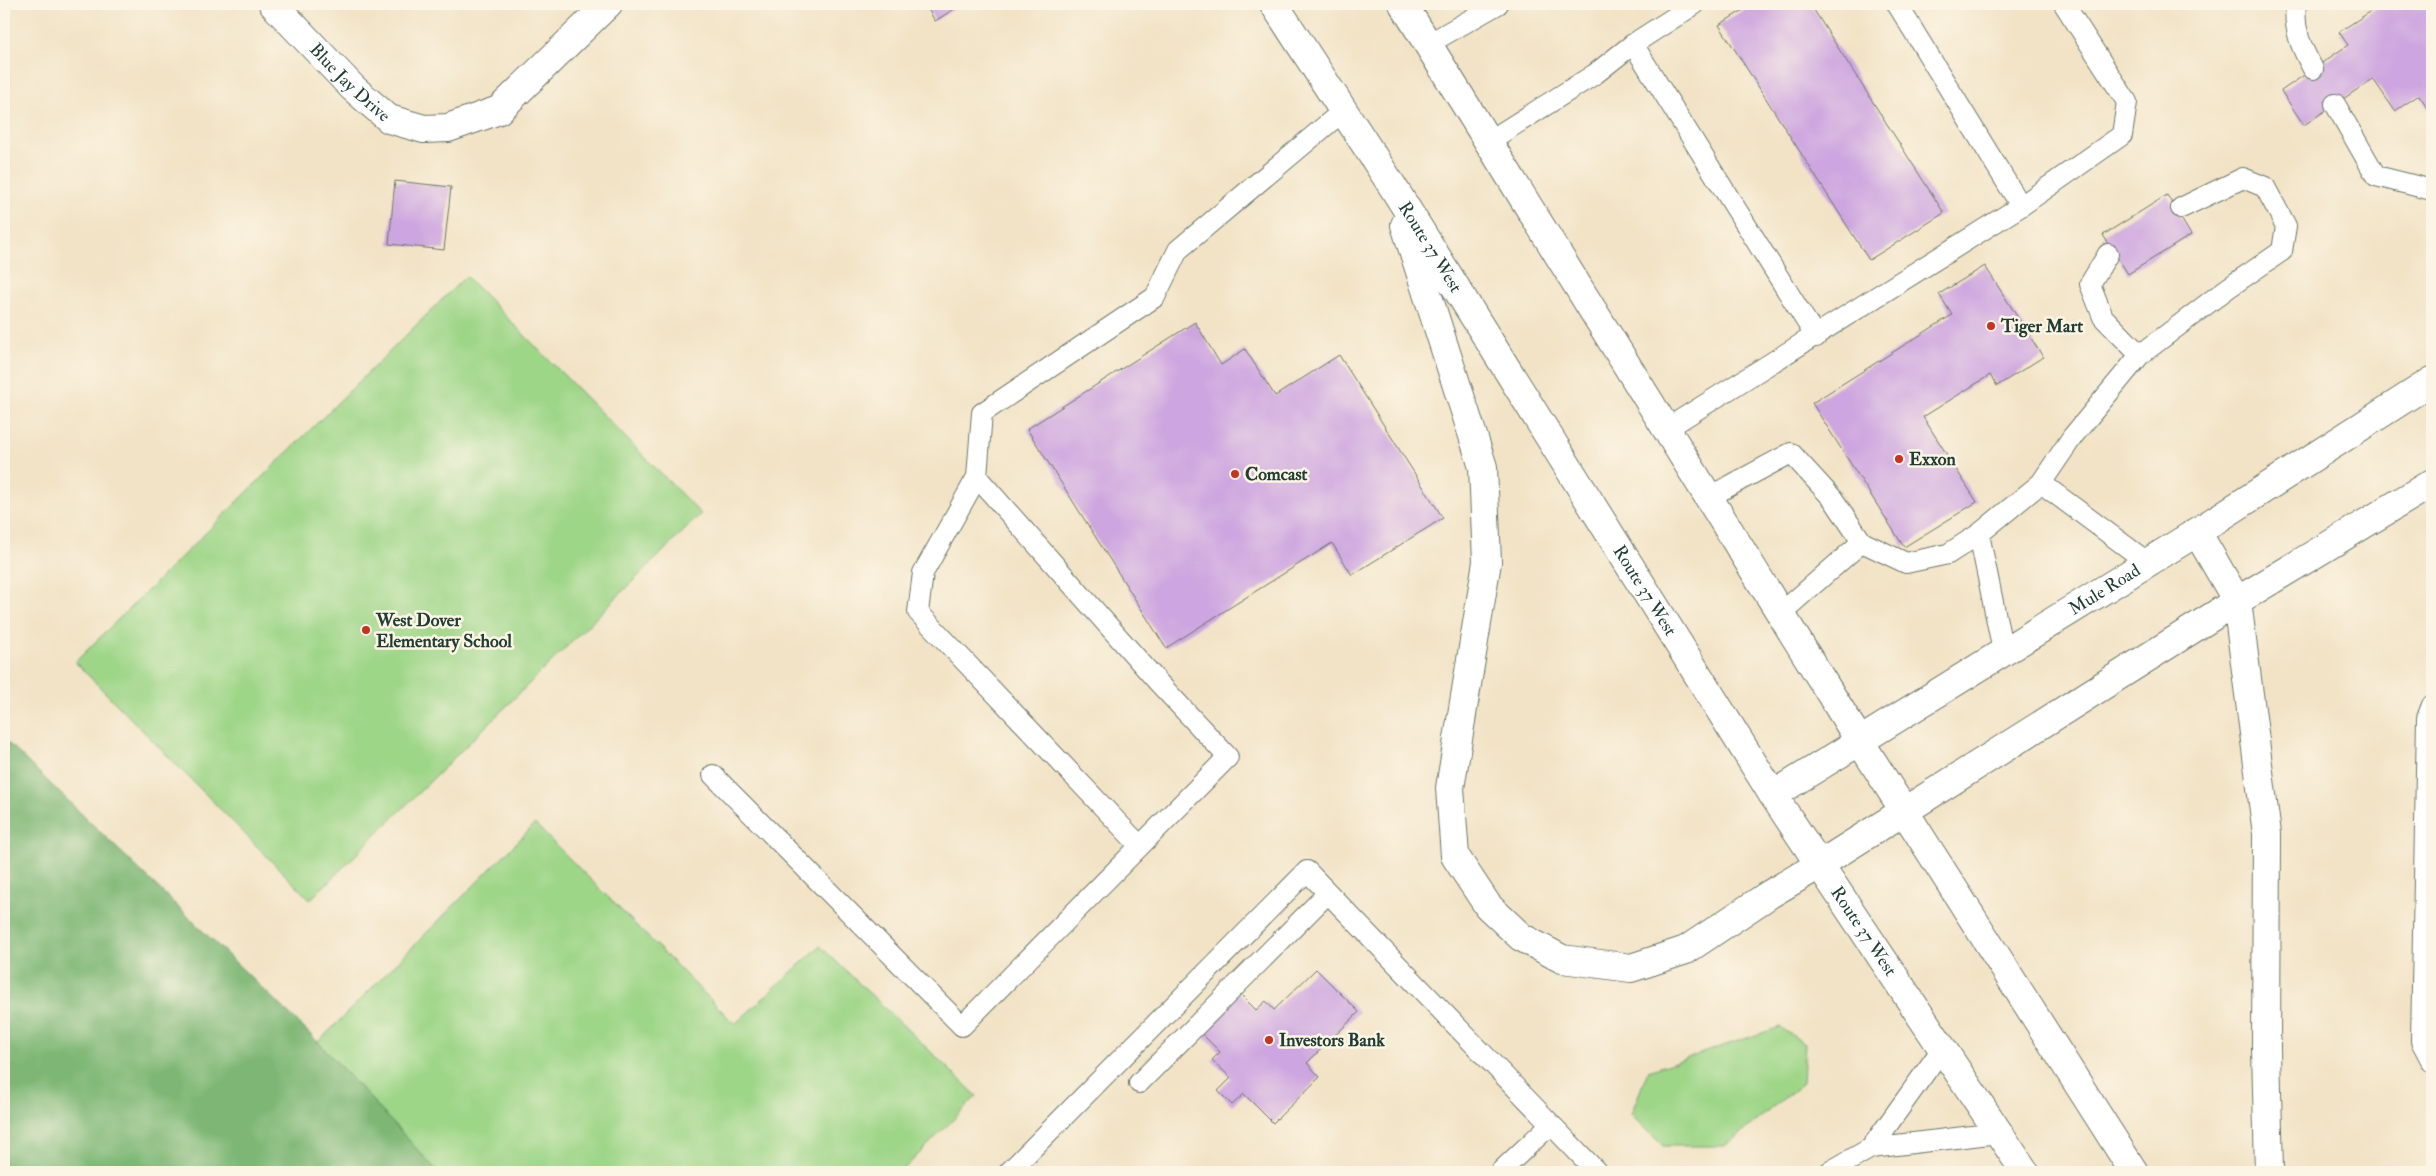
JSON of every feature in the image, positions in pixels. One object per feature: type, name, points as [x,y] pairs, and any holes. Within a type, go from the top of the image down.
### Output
[{"type":"main road","name":"Blue Jay Drive","points":[[273,4],[353,88],[389,119],[424,129],[448,128],[499,110],[608,4]]},
{"type":"main road","name":"Route 37 West","points":[[1274,4],[1393,187],[1774,795],[2024,1172]]},
{"type":"main road","points":[[1403,4],[1859,740],[1906,811],[2134,1172]]},
{"type":"main road","points":[[1393,187],[1483,467],[1487,562],[1450,788],[1456,856],[1488,906],[1521,937],[1562,958],[1632,968],[1686,950],[1770,894],[1906,811],[2237,602],[2432,483]]},
{"type":"main road","name":"Mule Road","points":[[1774,795],[1859,740],[2197,532],[2432,381]]},
{"type":"main road","points":[[2197,532],[2237,602],[2267,834],[2266,1049],[2269,1172]]},
{"type":"lane","points":[[1428,44],[1498,4]]},
{"type":"lane","points":[[1488,141],[1595,74],[1633,44],[1695,4]]},
{"type":"lane","points":[[1897,4],[2020,206]]},
{"type":"lane","points":[[1666,429],[2020,206],[2122,135],[2127,102],[2064,4]]},
{"type":"lane","points":[[2296,4],[2294,18],[2300,44],[2313,69]]},
{"type":"lane","points":[[1633,44],[1816,336]]},
{"type":"lane","points":[[2335,104],[2376,176],[2432,190]]},
{"type":"lane","points":[[1140,846],[918,612],[922,573],[977,477],[982,413],[1155,296],[1178,250],[1343,111]]},
{"type":"lane","points":[[1709,498],[1791,453],[1833,498],[1862,542],[1906,563],[1948,554],[1980,534],[2041,483],[2073,436],[2140,354],[2228,288],[2282,251],[2286,226],[2265,187],[2243,178],[2181,208]]},
{"type":"lane","points":[[2108,254],[2090,284],[2103,317],[2140,354]]},
{"type":"lane","points":[[713,775],[962,1026],[1228,757],[1157,681],[977,477]]},
{"type":"lane","points":[[2041,483],[2147,562]]},
{"type":"lane","points":[[1980,534],[2003,651]]},
{"type":"lane","points":[[1781,613],[1862,542]]},
{"type":"lane","points":[[2432,705],[2427,718],[2421,1041],[2432,1062]]},
{"type":"lane","points":[[1009,1172],[1307,871],[1598,1172]]},
{"type":"lane","points":[[1139,1083],[1328,893]]},
{"type":"lane","points":[[1871,1148],[1942,1049]]},
{"type":"lane","points":[[1500,1172],[1550,1124]]},
{"type":"lane","points":[[1829,1172],[1871,1148],[1998,1133]]},
{"type":"green space","points":[[466,276],[701,514],[310,900],[75,662]]},
{"type":"green space","points":[[4,739],[318,1042],[438,1172],[4,1172]]},
{"type":"green space","points":[[535,824],[735,1024],[820,946],[977,1096],[901,1172],[438,1172],[318,1042]]},
{"type":"green space","points":[[1780,1027],[1805,1044],[1803,1083],[1725,1146],[1663,1146],[1631,1114],[1648,1071]]},
{"type":"building","points":[[925,4],[962,4],[935,21]]},
{"type":"building","points":[[1753,4],[1810,4],[1944,213],[1869,260],[1719,25]]},
{"type":"building","points":[[2382,4],[2432,4],[2432,114],[2419,95],[2395,111],[2373,79],[2304,125],[2281,91],[2348,45],[2339,32]]},
{"type":"building","points":[[395,181],[451,187],[444,250],[389,244]]},
{"type":"building","points":[[2167,195],[2191,235],[2128,274],[2103,235]]},
{"type":"building","name":"Exxon","points":[[1985,266],[2043,357],[1997,386],[1990,375],[1923,417],[1977,502],[1904,547],[1812,403],[1952,315],[1939,294]]},
{"type":"building","name":"Comcast","points":[[1195,322],[1221,365],[1245,349],[1275,396],[1339,355],[1443,518],[1352,575],[1332,543],[1166,648],[1027,429]]},
{"type":"building","name":"Investors Bank","points":[[1316,969],[1359,1012],[1307,1063],[1320,1077],[1273,1123],[1244,1094],[1232,1105],[1218,1091],[1231,1078],[1212,1060],[1220,1052],[1197,1029],[1236,990],[1256,1010],[1266,1001],[1274,1010]]},
{"type":"place","name":"Tiger Mart","points":[[1991,326]]},
{"type":"place","name":"Exxon","points":[[1899,459]]},
{"type":"place","name":"Comcast","points":[[1235,474]]},
{"type":"place","name":"West Dover Elementary School","points":[[366,630]]},
{"type":"place","name":"Investors Bank","points":[[1269,1040]]}]
